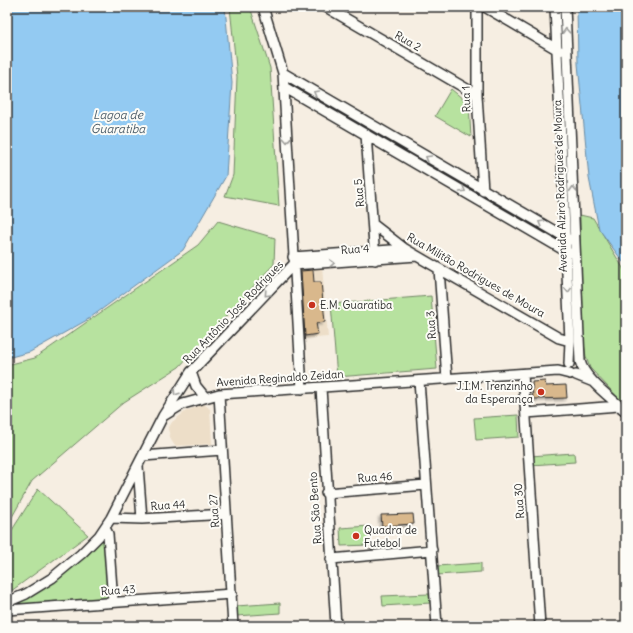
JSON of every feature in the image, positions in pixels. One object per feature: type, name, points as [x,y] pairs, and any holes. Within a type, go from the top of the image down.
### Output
[{"type":"street","name":"Rua Antônio José Rodrigues","points":[[163,416],[191,372],[293,261],[283,73],[263,7]]},
{"type":"street","name":"Rua 2","points":[[326,7],[477,95]]},
{"type":"street","name":"Rua 1","points":[[477,7],[477,95],[483,191]]},
{"type":"street","points":[[486,7],[567,54]]},
{"type":"street","name":"Avenida Alziro Rodrigues de Moura","points":[[555,7],[570,338],[574,369]]},
{"type":"street","name":"Avenida Alziro Rodrigues de Moura","points":[[565,7],[579,334],[574,369]]},
{"type":"street","points":[[283,73],[483,191],[565,238],[575,242]]},
{"type":"street","points":[[284,87],[575,256]]},
{"type":"street","name":"Rua 5","points":[[366,134],[374,225],[375,255]]},
{"type":"street","points":[[565,218],[574,220]]},
{"type":"street","name":"Rua Militão Rodrigues de Moura","points":[[374,225],[405,249],[439,269],[560,338],[570,338]]},
{"type":"street","name":"Rua 4","points":[[375,255],[405,249]]},
{"type":"street","name":"Rua 4","points":[[293,261],[375,255],[417,256]]},
{"type":"street","points":[[293,261],[302,389]]},
{"type":"street","name":"Rua 3","points":[[439,269],[447,379]]},
{"type":"street","points":[[570,338],[579,334]]},
{"type":"street","points":[[574,369],[593,382],[626,412]]},
{"type":"street","name":"Avenida Reginaldo Zeidan","points":[[163,416],[176,408],[205,397],[219,394],[523,374],[574,369]]},
{"type":"street","points":[[191,372],[196,386],[205,397]]},
{"type":"street","name":"Rua 30","points":[[523,374],[540,626]]},
{"type":"street","points":[[419,381],[437,626]]},
{"type":"street","name":"Rua São Bento","points":[[321,388],[326,493],[336,626]]},
{"type":"street","points":[[601,389],[603,407]]},
{"type":"street","name":"Rua 27","points":[[219,394],[233,626]]},
{"type":"street","points":[[526,413],[619,406]]},
{"type":"street","points":[[7,602],[32,590],[64,569],[86,550],[105,528],[112,518],[163,416]]},
{"type":"street","points":[[143,456],[222,450]]},
{"type":"street","points":[[138,466],[142,519]]},
{"type":"street","name":"Rua 46","points":[[326,493],[426,485]]},
{"type":"street","name":"Rua 44","points":[[112,518],[142,519],[226,514]]},
{"type":"street","points":[[105,528],[108,534],[113,602]]},
{"type":"street","points":[[331,559],[432,550]]},
{"type":"street","name":"Rua 43","points":[[7,610],[232,594]]},
{"type":"shaded area","points":[[322,266],[328,337],[301,339],[296,268]]},
{"type":"shaded area","points":[[204,404],[210,409],[212,444],[175,446],[171,440],[168,429],[172,422],[186,411]]},
{"type":"green space","points":[[230,7],[250,7],[270,68],[279,206],[225,196],[233,175],[237,77]]},
{"type":"green space","points":[[451,89],[469,104],[471,137],[435,116]]},
{"type":"green space","points":[[580,215],[593,218],[626,273],[626,406],[590,368],[586,357],[581,322]]},
{"type":"green space","points":[[218,221],[275,238],[274,264],[179,367],[124,402],[32,481],[7,526],[7,365],[35,358],[198,245]]},
{"type":"green space","points":[[431,296],[437,369],[337,377],[331,304]]},
{"type":"green space","points":[[518,415],[519,437],[476,440],[474,418]]},
{"type":"green space","points":[[574,453],[575,462],[531,465],[530,456]]},
{"type":"green space","points":[[38,489],[88,535],[7,594],[7,538]]},
{"type":"green space","name":"Quadra de Futebol","points":[[370,526],[371,545],[341,546],[340,528]]},
{"type":"green space","points":[[104,537],[110,598],[14,605],[71,569]]},
{"type":"green space","points":[[481,563],[481,572],[437,575],[437,566]]},
{"type":"green space","points":[[429,594],[430,603],[383,606],[382,596]]},
{"type":"green space","points":[[280,603],[280,613],[237,616],[236,606]]},
{"type":"water","name":"Lagoa de Guaratiba","points":[[7,7],[225,7],[232,83],[226,176],[183,250],[87,320],[30,352],[7,358]]},
{"type":"water","points":[[577,7],[626,7],[626,60],[623,92],[626,108],[626,266],[599,229],[589,178],[578,64]]},
{"type":"building","points":[[313,270],[314,282],[321,282],[325,322],[316,323],[318,334],[305,336],[301,271]]},
{"type":"building","points":[[545,381],[546,386],[566,385],[567,398],[533,399],[532,382]]},
{"type":"building","points":[[413,514],[414,524],[382,526],[381,515]]},
{"type":"place","name":"E.M. Guaratiba","points":[[312,305]]},
{"type":"place","name":"J.I.M. Trenzinho da Esperança","points":[[541,392]]},
{"type":"place","name":"Quadra de Futebol","points":[[356,536]]}]
